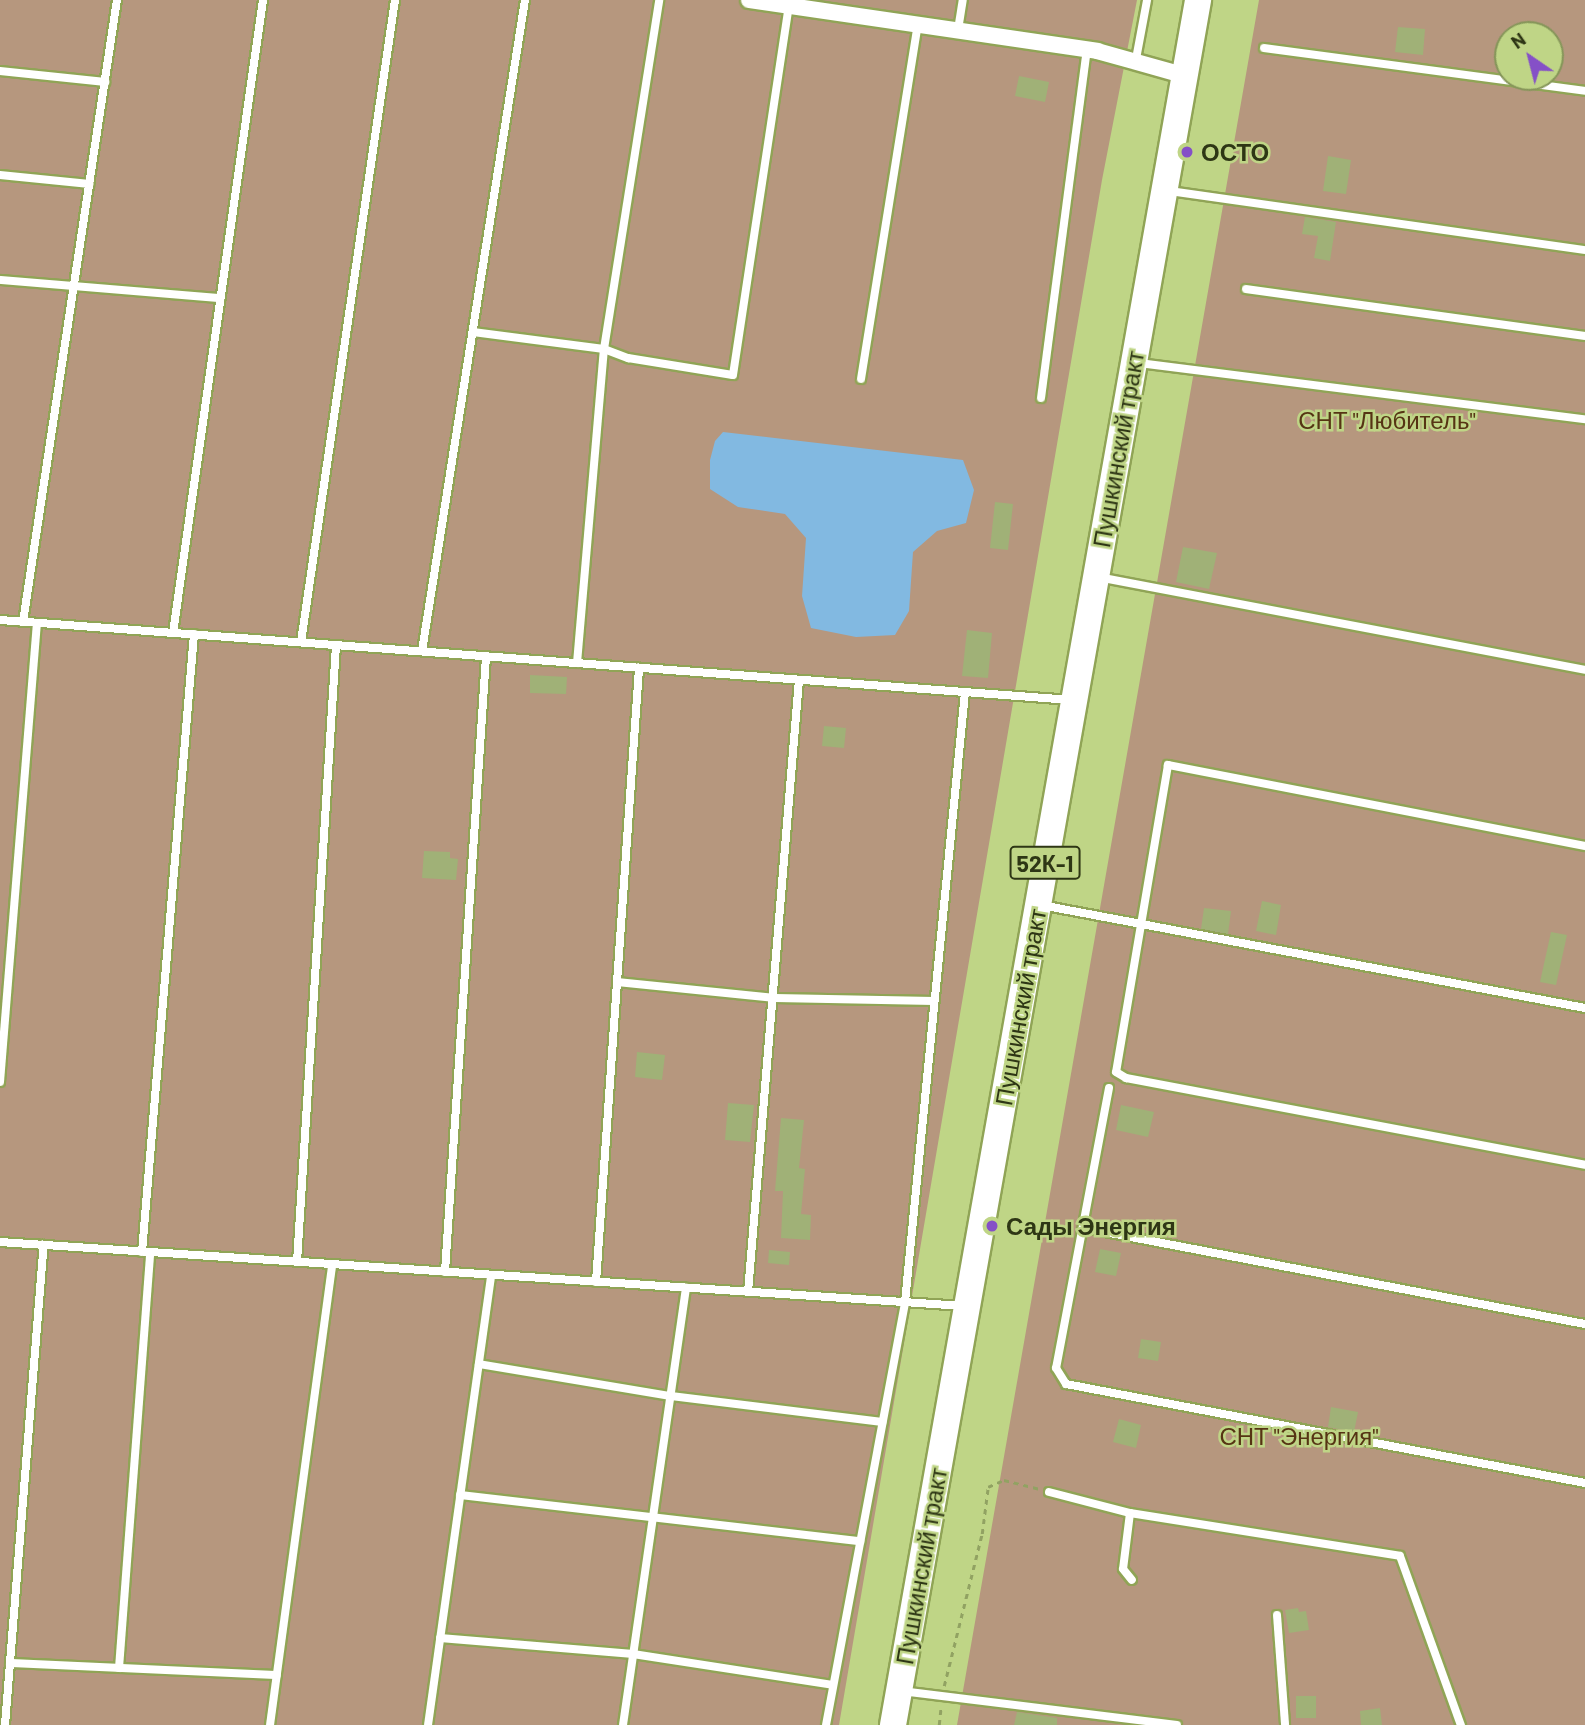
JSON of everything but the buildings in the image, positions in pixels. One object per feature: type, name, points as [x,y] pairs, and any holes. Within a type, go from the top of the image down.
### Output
[{"type":"main road","name":"Пушкинский тракт","points":[[892,1725],[1198,0]]},
{"type":"street","points":[[749,0],[800,4],[1087,49],[1136,59],[1184,75]]},
{"type":"lane","points":[[23,622],[117,0]]},
{"type":"lane","points":[[173,633],[263,0]]},
{"type":"lane","points":[[301,642],[395,0]]},
{"type":"lane","points":[[422,652],[526,0]]},
{"type":"lane","points":[[576,663],[604,349],[659,0]]},
{"type":"lane","points":[[958,30],[963,0]]},
{"type":"lane","points":[[1136,59],[1147,0]]},
{"type":"lane","points":[[473,332],[604,349],[628,358],[733,375],[800,4]]},
{"type":"lane","points":[[861,379],[918,24]]},
{"type":"lane","points":[[1264,48],[1585,91]]},
{"type":"lane","points":[[1041,398],[1087,49]]},
{"type":"lane","points":[[0,71],[105,82]]},
{"type":"lane","points":[[0,175],[90,184]]},
{"type":"lane","points":[[1163,190],[1585,250]]},
{"type":"lane","points":[[0,280],[220,298]]},
{"type":"lane","points":[[1246,289],[1585,336]]},
{"type":"lane","points":[[1133,363],[1585,419]]},
{"type":"lane","points":[[1096,576],[1585,670]]},
{"type":"lane","points":[[0,620],[1074,701]]},
{"type":"lane","points":[[0,1082],[37,623]]},
{"type":"lane","points":[[120,1668],[146,1252],[194,634]]},
{"type":"lane","points":[[297,1262],[336,645]]},
{"type":"lane","points":[[445,1272],[486,656]]},
{"type":"lane","points":[[596,1282],[639,668]]},
{"type":"lane","points":[[748,1292],[775,998],[799,680]]},
{"type":"lane","points":[[826,1725],[905,1302],[965,692]]},
{"type":"lane","points":[[1585,846],[1168,765],[1143,926],[1116,1072],[1126,1077],[1585,1165]]},
{"type":"lane","points":[[1038,905],[1585,1009]]},
{"type":"lane","points":[[617,982],[775,998],[934,1001]]},
{"type":"lane","points":[[1108,1088],[1056,1368],[1066,1384],[1585,1483]]},
{"type":"lane","points":[[1084,1228],[1585,1324]]},
{"type":"lane","points":[[0,1242],[967,1306]]},
{"type":"lane","points":[[5,1725],[44,1245]]},
{"type":"lane","points":[[271,1725],[332,1264]]},
{"type":"lane","points":[[428,1725],[491,1275]]},
{"type":"lane","points":[[623,1725],[686,1288]]},
{"type":"lane","points":[[479,1364],[671,1396],[882,1422]]},
{"type":"lane","points":[[1049,1492],[1130,1513],[1400,1556],[1461,1725]]},
{"type":"lane","points":[[460,1495],[653,1521],[860,1541]]},
{"type":"lane","points":[[1130,1513],[1123,1569],[1132,1580]]},
{"type":"lane","points":[[1277,1615],[1284,1725]]},
{"type":"lane","points":[[440,1638],[633,1654],[833,1685]]},
{"type":"lane","points":[[10,1664],[277,1675]]},
{"type":"lane","points":[[898,1691],[942,1694],[1177,1725]]},
{"type":"path","points":[[942,1694],[982,1534],[988,1488],[1004,1480],[1049,1492]]},
{"type":"green space","points":[[0,0],[1137,0],[1102,180],[839,1725],[0,1725]]},
{"type":"green space","name":"СНТ \"Энергия\"","points":[[1259,0],[1585,0],[1585,1725],[957,1725]]},
{"type":"water","points":[[723,432],[963,460],[974,490],[966,523],[937,531],[913,552],[909,611],[895,635],[856,637],[811,628],[802,596],[806,538],[785,514],[738,507],[710,489],[710,460],[715,441]]},
{"type":"place","name":"ОСТО","points":[[1187,152]]},
{"type":"place","name":"Сады Энергия","points":[[992,1226]]},
{"type":"park label","name":"СНТ \"Любитель\"","points":[[1387,420]]}]
